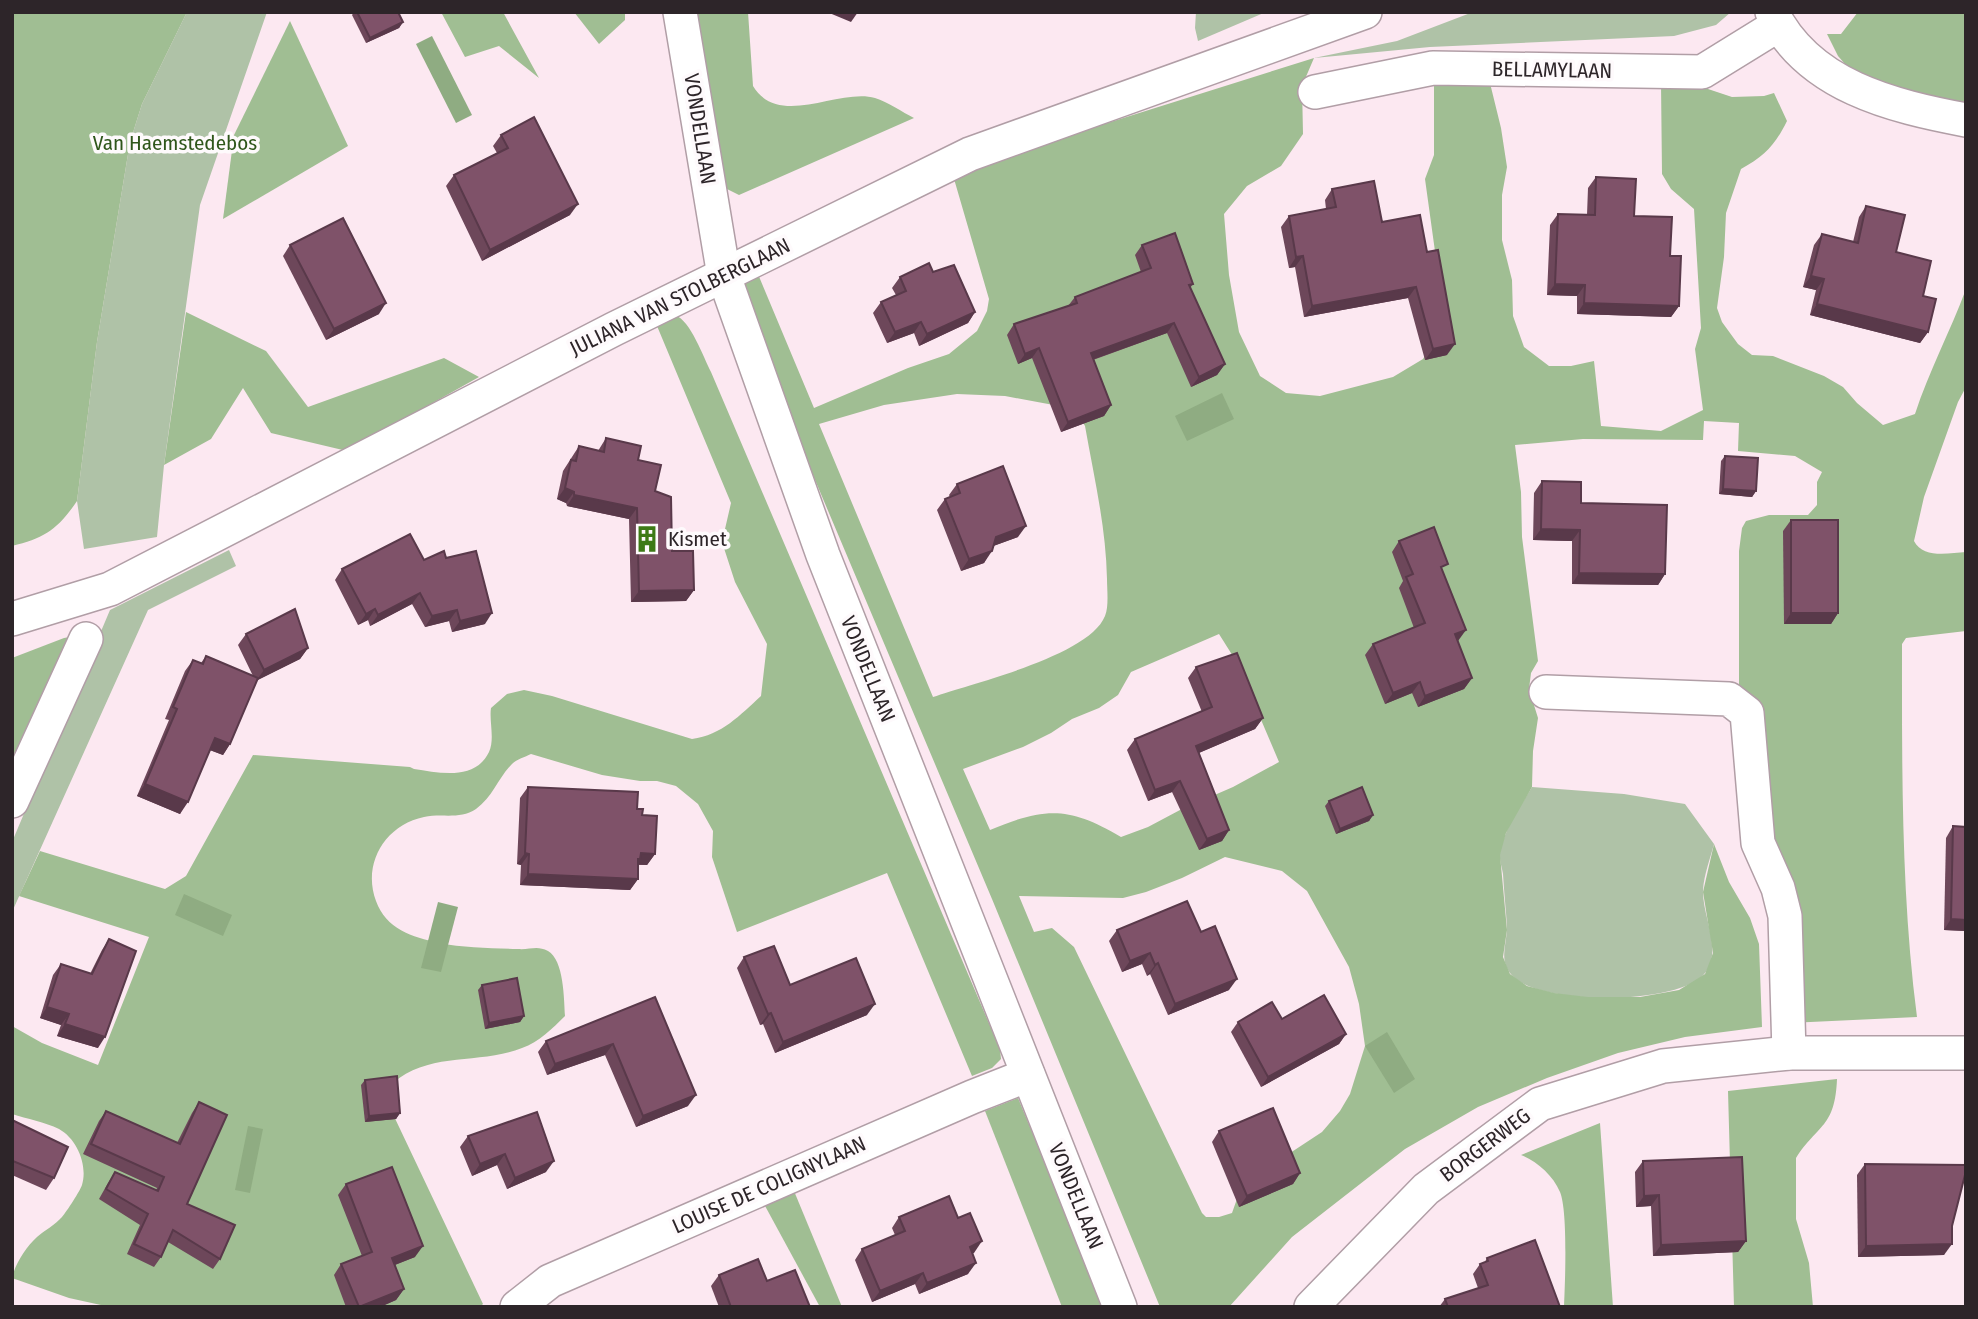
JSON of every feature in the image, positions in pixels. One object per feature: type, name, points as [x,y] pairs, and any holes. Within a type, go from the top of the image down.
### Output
[{"type":"street","name":"VONDELLAAN","points":[[680,12],[724,276],[823,555],[1120,1307]]},
{"type":"street","name":"JULIANA VAN STOLBERGLAAN","points":[[12,619],[110,589],[614,329],[970,154],[1365,12]]},
{"type":"street","name":"BELLAMYLAAN","points":[[1315,92],[1433,68],[1702,72],[1775,18],[1801,55],[1874,99],[1966,120]]},
{"type":"street","points":[[12,801],[86,639]]},
{"type":"street","points":[[1546,692],[1729,699],[1747,713],[1758,843],[1778,888],[1785,916],[1789,1053]]},
{"type":"street","name":"BORGERWEG","points":[[1311,1307],[1426,1189],[1540,1104],[1663,1066],[1789,1053],[1966,1053]]},
{"type":"street","name":"LOUISE DE COLIGNYLAAN","points":[[517,1307],[550,1281],[1028,1075]]},
{"type":"green space","name":"Van Haemstedebos","points":[[187,12],[267,12],[200,205],[164,465],[157,537],[84,549],[77,501],[97,342],[130,142],[142,104]]},
{"type":"green space","points":[[1196,12],[1266,12],[1198,41]]},
{"type":"green space","points":[[1473,12],[1731,12],[1716,25],[1674,36],[1430,47],[1314,58],[1397,41]]},
{"type":"green space","points":[[229,550],[236,566],[148,610],[12,912],[12,842],[110,610]]},
{"type":"green space","points":[[1532,787],[1624,794],[1685,804],[1714,844],[1703,890],[1712,943],[1710,964],[1705,973],[1691,984],[1668,992],[1607,998],[1546,992],[1524,984],[1510,973],[1504,956],[1507,927],[1500,853],[1509,827]]},
{"type":"shaded area","points":[[12,12],[187,12],[142,104],[130,142],[97,342],[77,501],[50,531],[33,540],[12,546]]},
{"type":"shaded area","points":[[441,12],[503,12],[539,78],[499,46],[465,57]]},
{"type":"shaded area","points":[[574,12],[625,12],[625,20],[599,44]]},
{"type":"shaded area","points":[[683,12],[748,12],[753,86],[764,98],[778,105],[793,106],[860,96],[875,98],[914,118],[739,195],[725,188]]},
{"type":"shaded area","points":[[1858,12],[1966,12],[1966,105],[1915,93],[1852,72],[1838,56],[1827,34],[1841,34]]},
{"type":"shaded area","points":[[290,21],[348,146],[223,219],[234,135]]},
{"type":"shaded area","points":[[432,36],[472,115],[456,123],[416,44]]},
{"type":"shaded area","points":[[1314,58],[1302,86],[1303,134],[1281,166],[1247,186],[1224,214],[1229,275],[1239,332],[1260,376],[1286,393],[1320,396],[1393,377],[1423,359],[1439,332],[1442,302],[1425,179],[1434,155],[1434,81],[1489,79],[1507,167],[1502,195],[1502,240],[1512,280],[1513,316],[1524,347],[1549,366],[1571,366],[1594,361],[1601,426],[1661,431],[1703,410],[1695,349],[1701,328],[1694,209],[1671,189],[1662,174],[1661,83],[1696,85],[1732,97],[1774,93],[1787,121],[1769,149],[1741,169],[1726,213],[1724,257],[1717,308],[1722,322],[1738,344],[1752,355],[1773,356],[1824,376],[1843,387],[1883,425],[1915,414],[1966,289],[1966,387],[1958,402],[1924,497],[1914,541],[1918,547],[1930,553],[1966,552],[1966,631],[1906,638],[1902,644],[1905,877],[1917,1017],[1789,1023],[1739,687],[1739,551],[1742,528],[1746,521],[1769,515],[1808,515],[1817,505],[1817,482],[1822,472],[1795,456],[1738,451],[1739,423],[1704,421],[1703,440],[1583,439],[1515,445],[1521,492],[1522,537],[1538,661],[1531,673],[1529,689],[1538,718],[1533,751],[1532,787],[1506,833],[1500,855],[1507,930],[1503,957],[1510,974],[1527,986],[1554,993],[1588,997],[1640,997],[1679,990],[1705,974],[1713,953],[1703,892],[1714,844],[1729,882],[1750,918],[1759,944],[1762,1027],[1685,1037],[1618,1053],[1547,1078],[1478,1107],[1405,1149],[1292,1237],[1229,1307],[1160,1307],[992,899],[742,307],[745,286],[755,267],[814,408],[908,368],[949,354],[977,331],[987,311],[989,299],[952,172]],"holes":[[[957,394],[1005,396],[1075,409],[1085,426],[1099,502],[1106,560],[1107,603],[1105,616],[1095,630],[1077,644],[1054,656],[1001,676],[933,697],[819,424],[884,405]],[[1219,634],[1236,661],[1279,762],[1233,787],[1121,837],[1086,820],[1057,813],[1026,817],[990,830],[963,769],[1023,747],[1072,719],[1099,708],[1118,695],[1131,672]],[[1225,857],[1282,871],[1307,891],[1349,967],[1359,1004],[1365,1046],[1350,1094],[1340,1111],[1322,1132],[1284,1157],[1238,1196],[1232,1213],[1219,1217],[1206,1217],[1202,1213],[1074,947],[1052,928],[1034,932],[1019,896],[1123,898],[1182,878]]]},
{"type":"shaded area","points":[[186,312],[266,351],[308,407],[444,358],[479,377],[347,451],[271,433],[243,388],[211,439],[164,465]]},
{"type":"shaded area","points":[[652,314],[673,314],[681,319],[691,332],[711,372],[1000,1049],[1001,1059],[992,1068],[972,1076],[887,873],[737,932],[712,857],[713,831],[698,804],[676,786],[657,781],[602,775],[531,754],[512,764],[487,799],[476,809],[464,814],[424,817],[398,828],[380,848],[372,873],[372,887],[380,911],[401,930],[419,938],[449,945],[544,949],[553,956],[560,971],[565,1016],[540,1038],[506,1053],[423,1066],[393,1083],[391,1110],[483,1304],[480,1307],[110,1307],[69,1298],[12,1278],[18,1262],[29,1246],[67,1210],[81,1188],[83,1169],[80,1153],[65,1133],[48,1124],[12,1114],[12,1026],[42,1043],[98,1065],[149,937],[19,896],[40,851],[165,889],[186,876],[253,755],[456,773],[475,767],[489,752],[492,741],[491,708],[507,694],[524,690],[552,696],[692,739],[721,729],[761,696],[767,644],[735,582],[722,542],[731,503]]},
{"type":"shaded area","points":[[1222,393],[1234,419],[1187,441],[1175,416]]},
{"type":"shaded area","points":[[75,636],[12,766],[12,658]]},
{"type":"shaded area","points":[[184,894],[232,915],[223,936],[175,915]]},
{"type":"shaded area","points":[[438,902],[458,907],[441,972],[421,968]]},
{"type":"shaded area","points":[[1387,1032],[1415,1079],[1394,1093],[1365,1046]]},
{"type":"shaded area","points":[[1837,1079],[1836,1095],[1829,1117],[1796,1158],[1796,1219],[1809,1263],[1813,1307],[1734,1307],[1728,1091]]},
{"type":"shaded area","points":[[1018,1098],[1105,1307],[1062,1307],[985,1111]]},
{"type":"shaded area","points":[[1600,1123],[1613,1307],[1564,1307],[1563,1201],[1553,1180],[1544,1169],[1521,1155]]},
{"type":"shaded area","points":[[248,1126],[263,1129],[250,1193],[235,1190]]},
{"type":"shaded area","points":[[794,1191],[842,1307],[820,1307],[764,1204]]},
{"type":"building","points":[[357,12],[398,12],[403,22],[370,38]]},
{"type":"building","points":[[534,117],[578,204],[490,250],[454,175],[508,148],[501,135]]},
{"type":"building","points":[[1596,177],[1636,179],[1634,216],[1672,217],[1670,256],[1681,256],[1679,306],[1584,303],[1585,285],[1555,284],[1558,214],[1595,215]]},
{"type":"building","points":[[1374,181],[1382,222],[1420,215],[1427,252],[1438,250],[1455,344],[1433,349],[1416,287],[1312,306],[1303,256],[1296,257],[1289,216],[1336,207],[1332,189]]},
{"type":"building","points":[[1866,206],[1905,215],[1896,252],[1931,261],[1923,296],[1936,299],[1928,332],[1817,304],[1824,279],[1811,276],[1822,234],[1858,243]]},
{"type":"building","points":[[343,218],[386,303],[334,329],[290,245]]},
{"type":"building","points":[[1175,233],[1193,284],[1189,285],[1225,364],[1199,377],[1174,323],[1091,353],[1111,405],[1068,422],[1039,348],[1025,354],[1014,324],[1077,303],[1075,297],[1151,268],[1142,245]]},
{"type":"building","points":[[929,263],[933,272],[954,265],[975,312],[927,334],[921,322],[895,332],[881,302],[906,291],[900,277]]},
{"type":"building","name":"Kismet","points":[[606,438],[641,446],[638,460],[661,465],[655,491],[671,497],[672,551],[693,551],[694,590],[639,591],[637,508],[574,495],[574,492],[565,488],[571,460],[576,461],[579,446],[604,452]]},
{"type":"building","points":[[1725,456],[1758,458],[1756,491],[1723,489]]},
{"type":"building","points":[[1003,466],[1026,526],[996,537],[992,551],[969,559],[945,499],[960,493],[957,484]]},
{"type":"building","points":[[1542,481],[1581,482],[1581,503],[1667,505],[1665,574],[1579,573],[1580,530],[1541,529]]},
{"type":"building","points":[[1791,520],[1838,520],[1838,613],[1791,613]]},
{"type":"building","points":[[1434,527],[1448,564],[1441,567],[1466,630],[1455,634],[1472,678],[1425,696],[1420,682],[1393,693],[1373,644],[1425,623],[1406,577],[1413,574],[1399,541]]},
{"type":"building","points":[[410,534],[424,560],[444,551],[446,558],[476,551],[492,613],[460,621],[457,610],[432,616],[420,593],[378,615],[375,609],[366,614],[342,569]]},
{"type":"building","points":[[295,609],[308,648],[264,670],[246,634]]},
{"type":"building","points":[[1237,653],[1263,718],[1196,746],[1229,830],[1207,839],[1180,781],[1155,790],[1135,739],[1212,707],[1196,667]]},
{"type":"building","points":[[206,656],[258,678],[230,744],[215,738],[188,802],[145,784],[177,709],[173,707],[193,660],[203,664]]},
{"type":"building","points":[[528,787],[638,792],[637,809],[643,809],[642,815],[657,816],[655,854],[641,853],[638,859],[638,879],[528,874],[529,854],[525,853]]},
{"type":"building","points":[[1362,787],[1373,815],[1340,829],[1329,801]]},
{"type":"building","points":[[1953,826],[1966,827],[1966,920],[1951,919]]},
{"type":"building","points":[[1187,901],[1201,932],[1215,926],[1237,979],[1175,1004],[1158,963],[1155,965],[1150,953],[1130,961],[1117,930]]},
{"type":"building","points":[[109,939],[136,951],[105,1037],[65,1024],[69,1014],[47,1007],[61,964],[92,974]]},
{"type":"building","points":[[774,946],[790,985],[856,958],[875,1004],[783,1042],[744,957]]},
{"type":"building","points":[[517,978],[524,1016],[489,1023],[482,985]]},
{"type":"building","points":[[1324,995],[1346,1034],[1268,1077],[1238,1022],[1272,1002],[1282,1019]]},
{"type":"building","points":[[655,997],[696,1095],[643,1116],[613,1044],[555,1064],[546,1041]]},
{"type":"building","points":[[397,1076],[400,1113],[369,1116],[365,1080]]},
{"type":"building","points":[[199,1102],[227,1115],[187,1204],[235,1225],[220,1259],[173,1230],[161,1257],[134,1244],[148,1214],[106,1189],[115,1172],[158,1191],[164,1177],[91,1144],[106,1111],[180,1144]]},
{"type":"building","points":[[1273,1108],[1300,1173],[1247,1196],[1219,1131]]},
{"type":"building","points":[[537,1112],[554,1161],[515,1178],[505,1154],[480,1164],[468,1136]]},
{"type":"building","points":[[12,1120],[68,1147],[54,1178],[13,1161],[12,1163]]},
{"type":"building","points":[[1742,1157],[1746,1241],[1661,1245],[1659,1195],[1644,1196],[1643,1161]]},
{"type":"building","points":[[1865,1164],[1966,1165],[1952,1226],[1952,1244],[1866,1246]]},
{"type":"building","points":[[392,1167],[423,1246],[392,1258],[404,1289],[359,1307],[341,1264],[372,1252],[346,1184]]},
{"type":"building","points":[[949,1196],[958,1218],[970,1213],[982,1241],[970,1247],[976,1263],[927,1283],[923,1273],[880,1291],[862,1249],[905,1231],[899,1217]]},
{"type":"building","points":[[1535,1240],[1560,1307],[1448,1307],[1445,1299],[1488,1285],[1480,1264],[1488,1261],[1487,1258]]},
{"type":"building","points":[[758,1259],[767,1281],[795,1270],[810,1307],[731,1307],[719,1275]]},
{"type":"place","name":"Kismet","points":[[647,539]]}]
